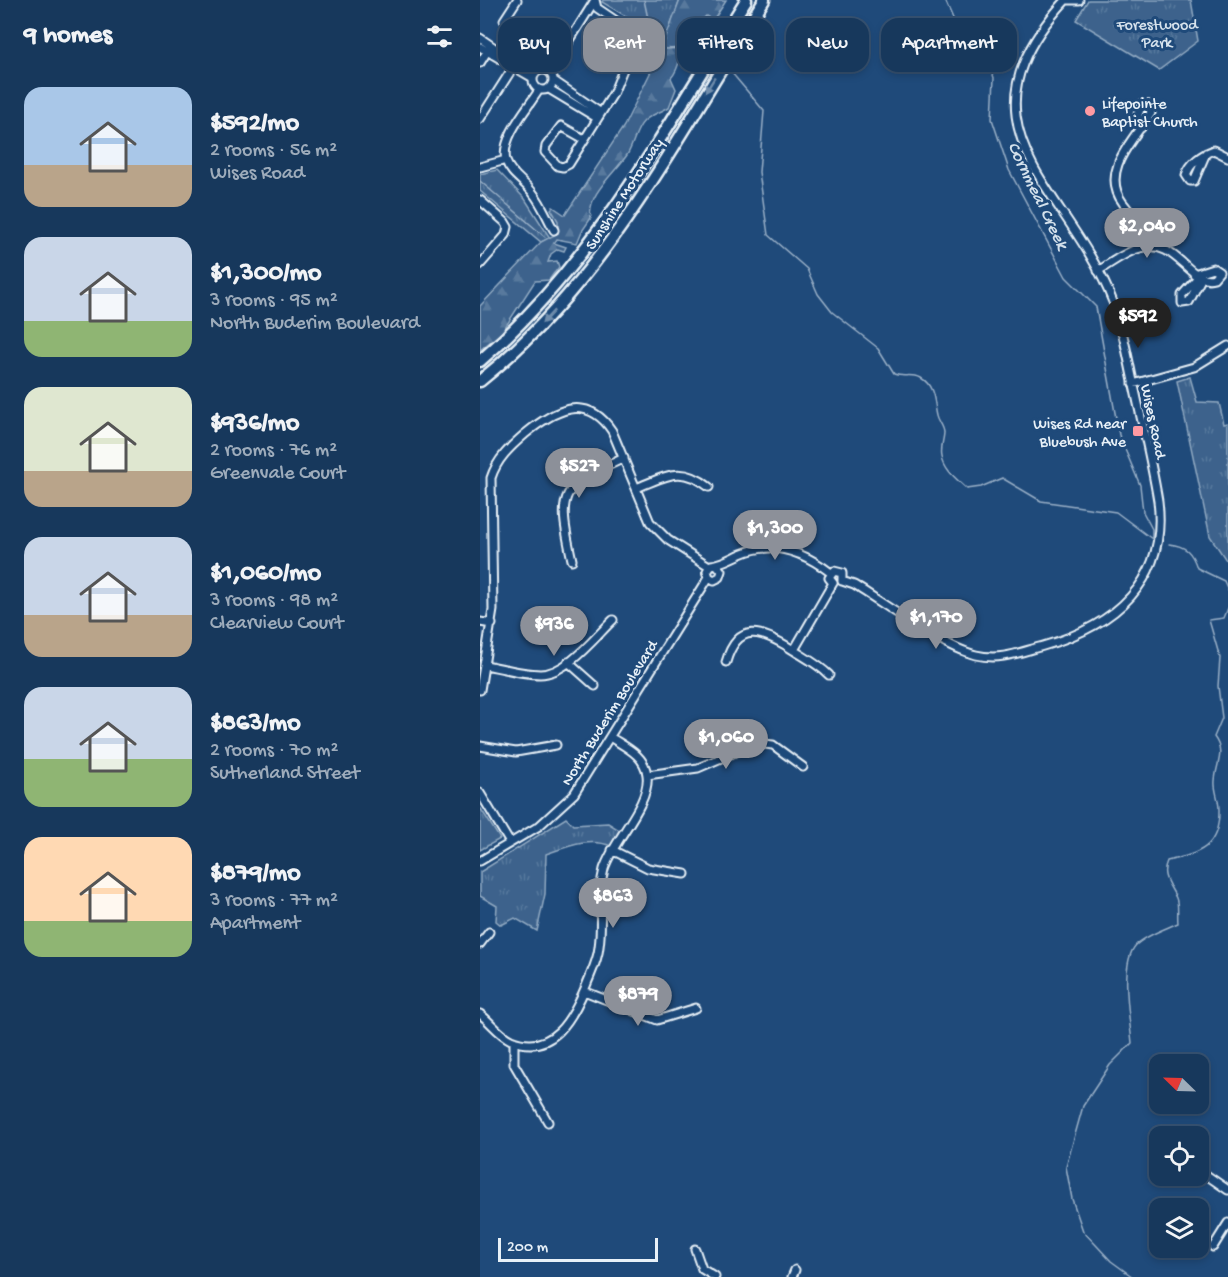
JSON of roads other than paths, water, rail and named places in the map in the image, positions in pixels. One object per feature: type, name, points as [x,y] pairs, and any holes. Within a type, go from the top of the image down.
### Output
[{"type":"highway","name":"Sunshine Motorway","points":[[480,361],[541,303],[586,250],[626,191],[746,0]]},
{"type":"highway","name":"Sunshine Motorway","points":[[480,381],[546,319],[598,260],[764,0]]},
{"type":"street","points":[[505,18],[517,0]]},
{"type":"street","points":[[584,139],[565,127],[557,128],[545,153],[558,165],[563,167],[569,164],[613,94],[637,35],[597,8],[595,0]]},
{"type":"street","points":[[571,38],[595,0]]},
{"type":"street","points":[[1067,0],[1079,0]]},
{"type":"street","name":"Wises Road","points":[[842,581],[854,585],[956,648],[970,654],[1001,657],[1017,655],[1061,641],[1107,619],[1133,596],[1153,561],[1158,535],[1159,512],[1115,306],[1098,271],[1030,164],[1017,124],[1016,102],[1024,64],[1046,26],[1067,0]]},
{"type":"street","points":[[480,38],[498,54]]},
{"type":"street","points":[[480,47],[489,48],[535,75]]},
{"type":"street","points":[[480,63],[489,48]]},
{"type":"street","points":[[480,119],[510,72]]},
{"type":"street","points":[[528,72],[535,75],[550,72],[554,81],[599,116]]},
{"type":"street","points":[[535,75],[534,84],[539,90]]},
{"type":"street","points":[[549,89],[554,81]]},
{"type":"street","points":[[539,90],[549,89],[599,116]]},
{"type":"street","points":[[539,90],[513,130],[506,148],[506,160],[510,169],[536,195],[554,230]]},
{"type":"street","points":[[1141,128],[1120,159],[1115,178],[1120,198],[1141,226],[1145,247]]},
{"type":"street","points":[[1206,153],[1214,150],[1228,157]]},
{"type":"street","points":[[480,167],[506,160]]},
{"type":"street","points":[[480,200],[508,227],[506,235],[480,265]]},
{"type":"street","points":[[1098,271],[1131,252],[1145,247],[1173,253],[1201,274],[1213,279],[1219,272],[1213,268],[1201,274],[1183,294],[1182,303],[1187,303],[1191,299],[1201,274]]},
{"type":"street","points":[[1183,294],[1191,299]]},
{"type":"street","points":[[1133,384],[1194,368],[1228,346]]},
{"type":"street","points":[[480,690],[492,624],[491,478],[496,465],[510,447],[553,412],[574,408],[597,415],[612,431],[650,522],[668,540],[709,566],[718,566],[742,554],[773,548],[799,553],[831,573],[840,572],[842,581],[833,584],[794,650]]},
{"type":"street","points":[[572,560],[562,512],[569,491],[581,478],[624,458]]},
{"type":"street","points":[[636,488],[680,473],[701,480],[709,487]]},
{"type":"street","points":[[480,513],[490,512]]},
{"type":"street","points":[[709,566],[707,571],[709,577],[714,580],[720,577],[722,571],[718,566]]},
{"type":"street","points":[[831,573],[830,580],[833,584]]},
{"type":"street","name":"North Buderim Boulevard","points":[[480,861],[538,826],[565,803],[582,783],[709,577]]},
{"type":"street","points":[[485,665],[539,674],[552,673],[568,662],[613,620]]},
{"type":"street","points":[[480,622],[492,624]]},
{"type":"street","points":[[726,662],[733,645],[744,635],[767,634],[829,675]]},
{"type":"street","points":[[568,662],[595,686]]},
{"type":"street","points":[[480,1014],[500,1033],[514,1041],[536,1043],[558,1034],[569,1022],[584,991],[599,951],[601,887],[612,850],[645,794],[647,775],[638,756],[610,737]]},
{"type":"street","points":[[647,775],[698,768],[756,743],[773,746],[803,767]]},
{"type":"street","points":[[480,746],[516,752],[556,745]]},
{"type":"street","points":[[480,793],[510,843]]},
{"type":"street","points":[[612,850],[648,868],[685,874]]},
{"type":"street","points":[[480,944],[489,932]]},
{"type":"street","points":[[584,991],[657,1020],[696,1008]]},
{"type":"street","points":[[514,1041],[514,1064],[548,1122]]},
{"type":"street","points":[[1209,1177],[1228,1190]]},
{"type":"street","points":[[1213,1247],[1228,1223]]},
{"type":"street","points":[[695,1249],[702,1269],[715,1277]]},
{"type":"waterway","points":[[644,0],[650,28],[665,49],[677,48]]},
{"type":"waterway","name":"Cornmeal Creek","points":[[945,0],[955,23],[971,35],[987,55],[994,78],[992,119],[1009,170],[1066,277],[1096,307],[1119,435],[1140,485],[1143,512],[1152,529],[1152,539]]},
{"type":"waterway","points":[[731,72],[764,111],[759,172],[768,235],[807,269],[818,294],[832,312],[878,348],[894,374],[918,377],[926,381],[944,430],[941,450],[943,461],[952,474],[967,489],[981,487],[1002,478],[1041,501],[1116,512],[1152,539]]},
{"type":"waterway","points":[[480,181],[545,237]]},
{"type":"waterway","name":"Cornmeal Creek","points":[[1169,544],[1180,546],[1188,551],[1197,568],[1224,581],[1228,590]]},
{"type":"waterway","name":"Cornmeal Creek","points":[[1133,1277],[1111,1261],[1083,1231],[1072,1199],[1066,1167],[1083,1106],[1110,1065],[1132,1043],[1127,992],[1131,953],[1136,945],[1145,938],[1178,923],[1177,901],[1165,876],[1167,861],[1206,847],[1216,832],[1219,809],[1215,781],[1220,753],[1214,737],[1222,718],[1218,686],[1220,658],[1209,620],[1224,618],[1228,608]]},
{"type":"place","name":"Lifepointe Baptist Church","points":[[1090,111]]},
{"type":"place","name":"Wises Rd near Bluebush Ave","points":[[1138,431]]},
{"type":"park label","name":"Forestwood Park","points":[[1157,32]]}]
